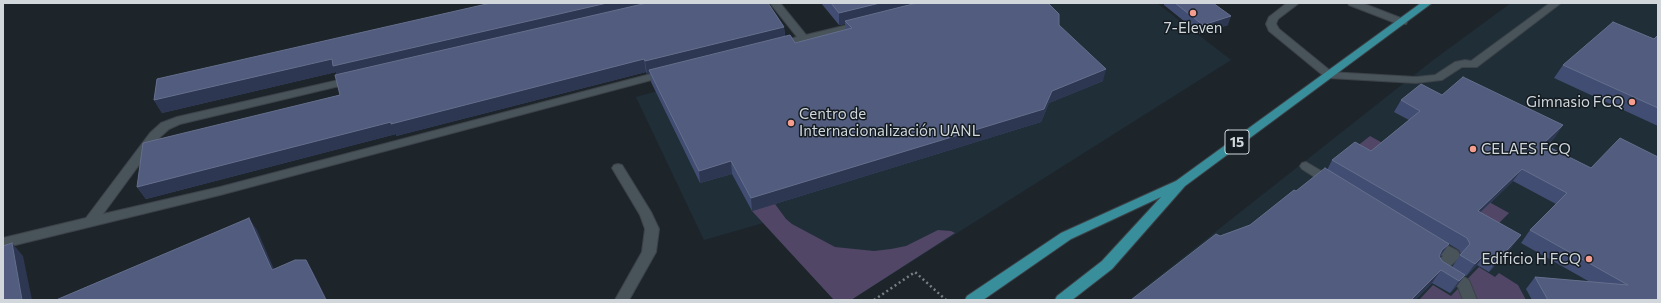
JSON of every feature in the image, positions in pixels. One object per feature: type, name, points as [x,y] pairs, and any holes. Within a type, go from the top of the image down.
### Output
[{"type":"highway","name":"15","points":[[972,300],[1066,236],[1181,183],[1427,3]]},
{"type":"highway","name":"15","points":[[1062,300],[1107,265],[1181,183]]},
{"type":"street","points":[[776,3],[804,40]]},
{"type":"street","points":[[1294,3],[1274,17],[1271,24],[1274,32],[1329,75],[1416,80],[1438,78],[1459,64],[1465,63],[1473,65],[1556,3]]},
{"type":"street","points":[[1353,3],[1402,22]]},
{"type":"street","points":[[766,48],[804,40],[872,22]]},
{"type":"street","points":[[3,243],[220,191],[677,70]]},
{"type":"street","points":[[90,222],[154,136],[165,126],[177,121],[361,77]]},
{"type":"street","points":[[1306,166],[1344,189]]},
{"type":"street","points":[[618,168],[646,215],[652,229],[649,252],[622,300]]},
{"type":"street","points":[[1421,236],[1453,255],[1439,268],[1464,284],[1470,300]]},
{"type":"path","points":[[874,300],[915,272],[946,300]]},
{"type":"shaded area","points":[[985,3],[1157,3],[1231,60],[851,300],[834,300],[763,223],[704,240],[636,97]]},
{"type":"shaded area","points":[[1511,3],[1658,3],[1658,300],[1129,300],[1432,61]]},
{"type":"shaded area","points":[[1370,136],[1509,213],[1496,226],[1356,147]]},
{"type":"shaded area","points":[[775,204],[786,219],[792,224],[835,247],[874,251],[906,246],[938,230],[951,231],[955,233],[851,300],[834,300],[752,211]]},
{"type":"shaded area","points":[[1479,267],[1495,277],[1499,273],[1518,285],[1526,300],[1419,300],[1433,285],[1451,296]]},
{"type":"building","points":[[491,3],[607,3],[333,66],[332,59],[154,100],[157,79]]},
{"type":"building","points":[[647,3],[768,3],[784,27],[645,61],[644,59],[137,187],[143,143],[340,95],[335,75]]},
{"type":"building","points":[[831,3],[880,3],[839,13]]},
{"type":"building","points":[[917,3],[1048,3],[1059,14],[1059,25],[1106,69],[1052,91],[1044,109],[751,198],[731,161],[699,171],[649,70],[790,35],[795,43],[852,28],[845,21]]},
{"type":"building","points":[[1175,3],[1213,3],[1231,16],[1203,25]]},
{"type":"building","name":"Gimnasio FCQ","points":[[1613,22],[1654,39],[1658,35],[1658,108],[1563,65]]},
{"type":"building","points":[[1463,77],[1563,125],[1543,144],[1591,168],[1620,138],[1658,157],[1658,300],[1548,300],[1535,277],[1628,285],[1530,230],[1567,193],[1522,169],[1478,211],[1521,235],[1498,260],[1486,253],[1475,264],[1460,255],[1470,244],[1467,238],[1332,160],[1355,142],[1371,151],[1420,111],[1401,100],[1421,84],[1442,95]]},
{"type":"building","points":[[1325,168],[1449,244],[1442,250],[1439,256],[1442,261],[1465,275],[1459,281],[1441,270],[1411,300],[1131,300],[1216,234],[1220,236],[1250,225],[1294,190],[1296,191]]},
{"type":"building","points":[[249,218],[272,270],[295,260],[306,260],[326,300],[56,300]]},
{"type":"building","points":[[12,243],[22,300],[3,300],[3,246]]},
{"type":"place","name":"7-Eleven","points":[[1193,13]]},
{"type":"place","name":"Gimnasio FCQ","points":[[1632,102]]},
{"type":"place","name":"Centro de Internacionalización UANL","points":[[791,123]]},
{"type":"place","name":"CELAES FCQ","points":[[1473,149]]},
{"type":"place","name":"Edificio H FCQ","points":[[1589,259]]}]
